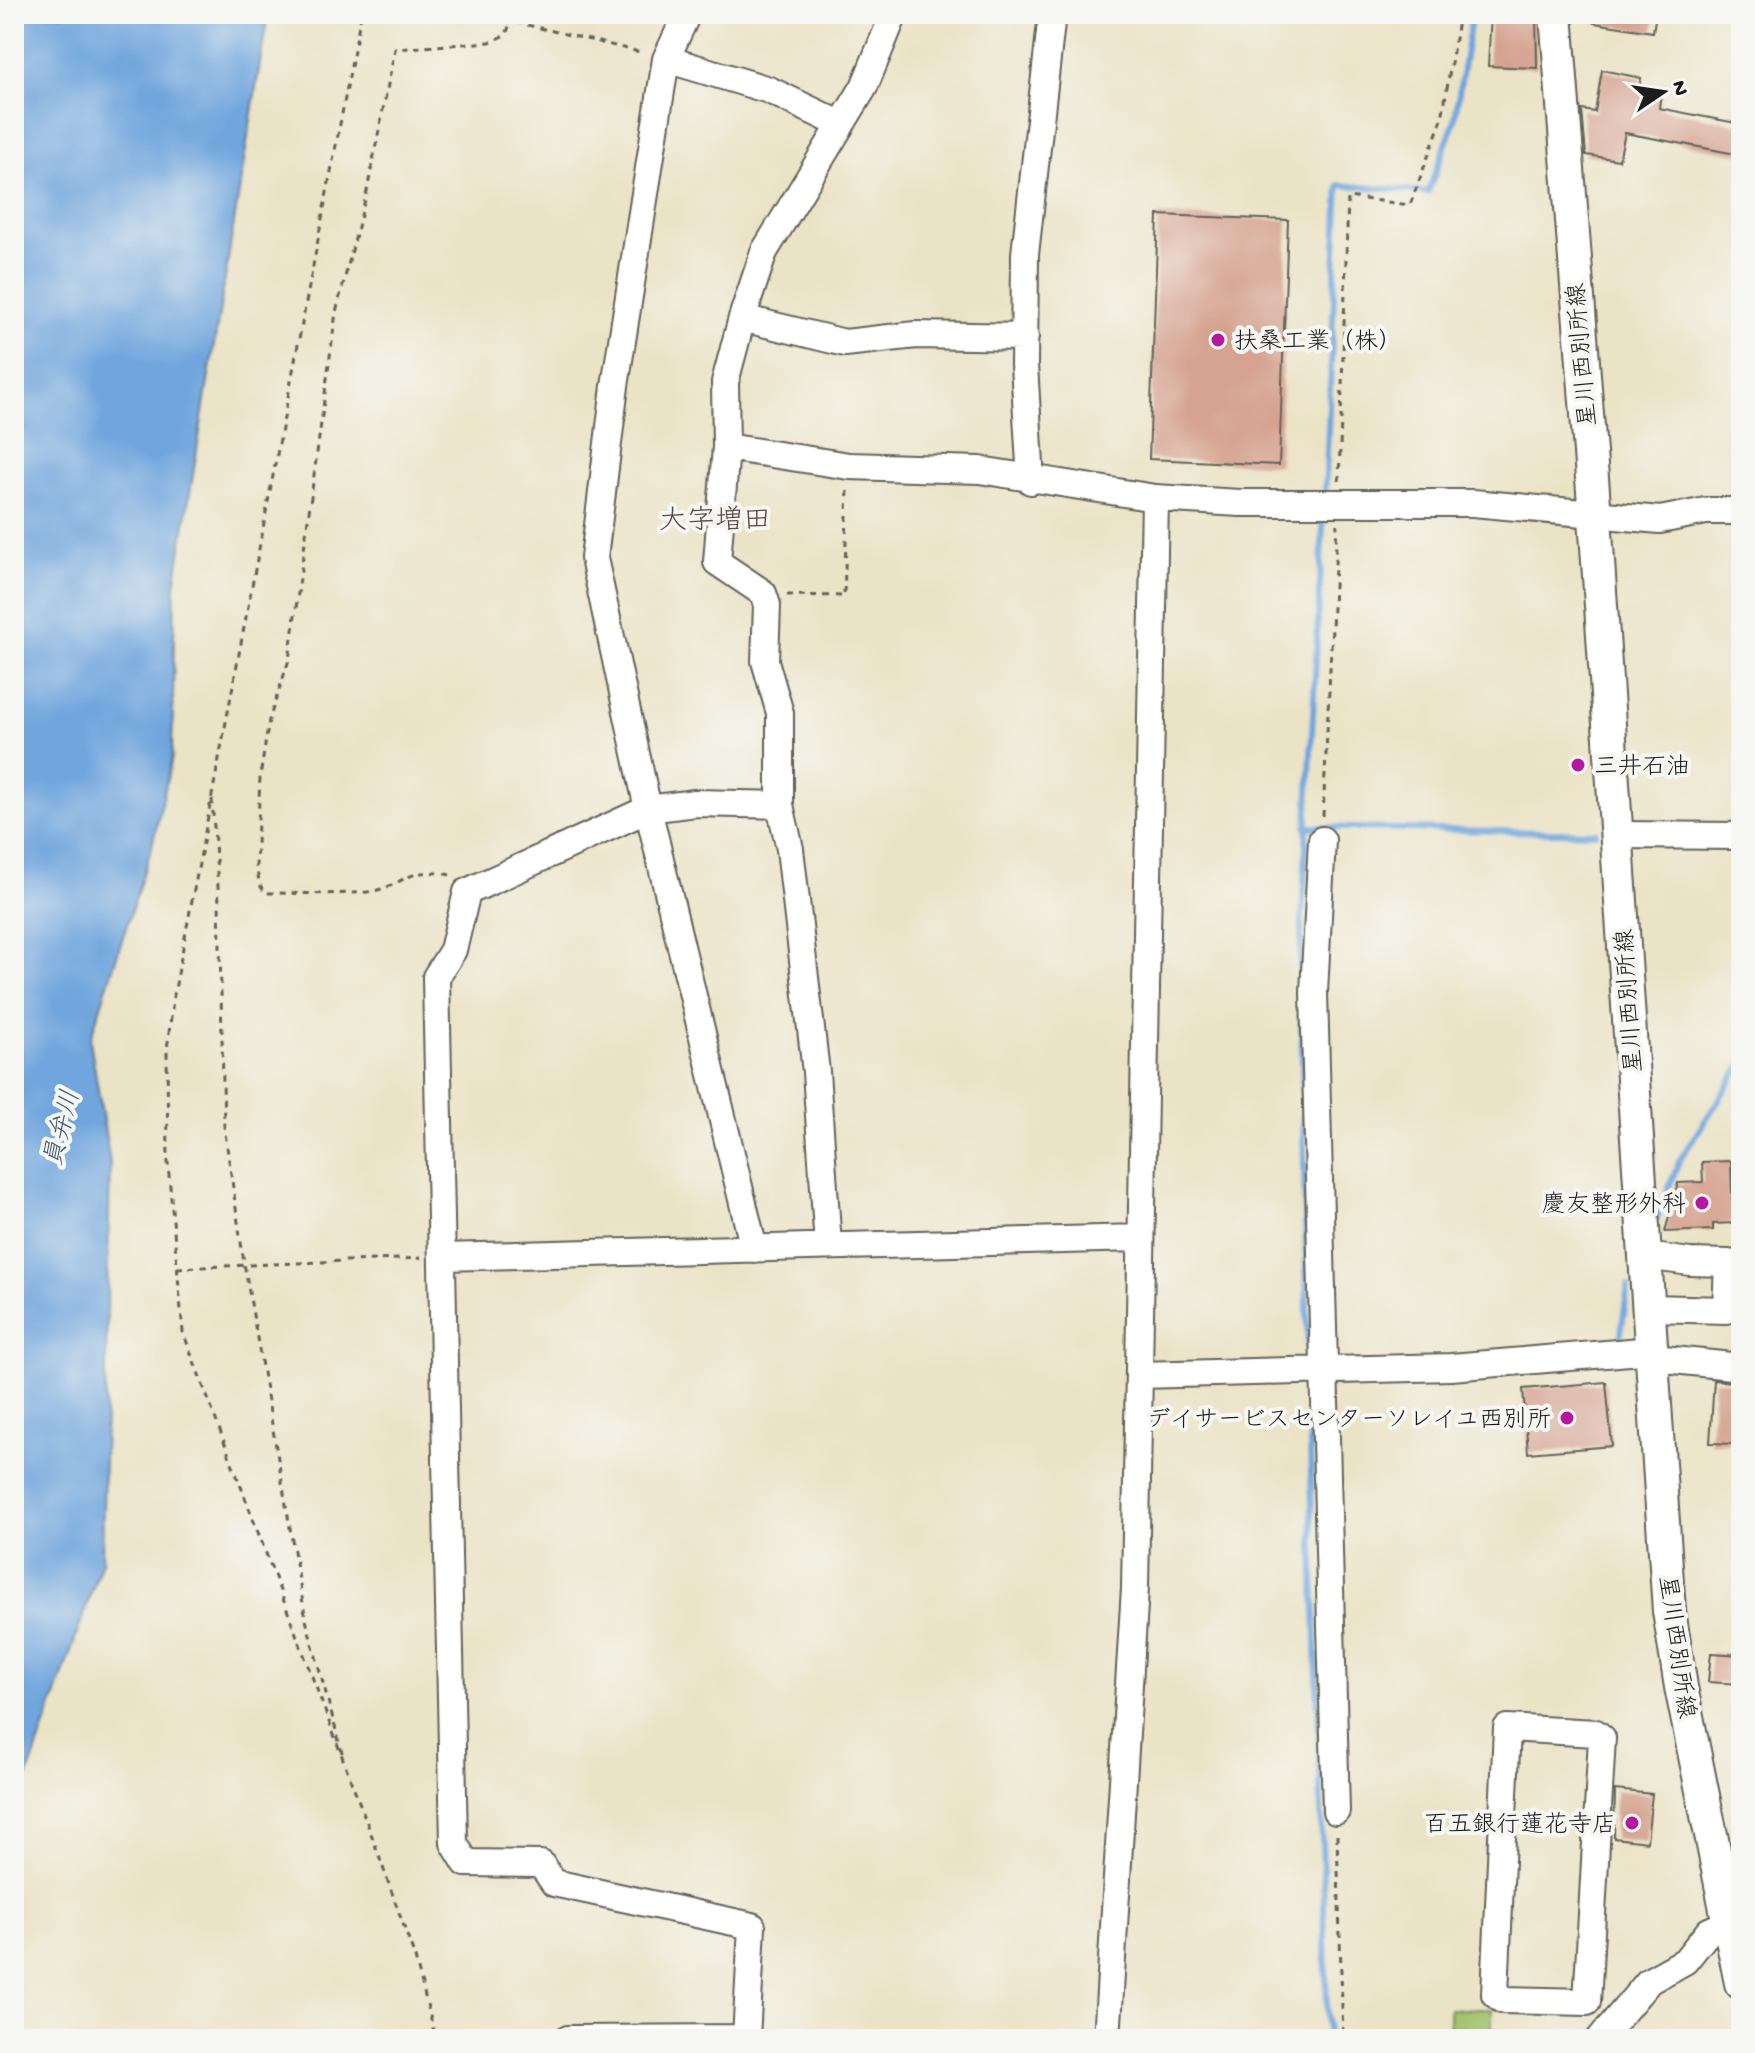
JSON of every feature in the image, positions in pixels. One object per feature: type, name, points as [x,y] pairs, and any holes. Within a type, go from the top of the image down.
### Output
[{"type":"main road","name":"星川西別所線","points":[[1556,14],[1595,517],[1669,1611],[1731,1906],[1741,1983]]},
{"type":"street","points":[[687,14],[666,59],[594,538],[594,558],[648,809],[754,1249]]},
{"type":"street","points":[[828,1246],[816,1072],[790,849],[780,805],[780,713],[765,661],[767,620],[763,593],[717,562],[726,447],[725,382],[764,252],[864,87],[894,14]]},
{"type":"street","points":[[1031,481],[1025,254],[1052,14]]},
{"type":"street","points":[[666,59],[769,90],[840,124]]},
{"type":"street","points":[[742,318],[845,343],[916,335],[1025,337]]},
{"type":"street","points":[[726,447],[849,466],[980,470],[1031,481],[1155,498],[1240,503],[1473,503],[1595,517],[1660,520],[1706,511],[1741,511]]},
{"type":"street","points":[[1107,2039],[1131,1682],[1155,498]]},
{"type":"street","points":[[568,2039],[746,2039],[752,1926],[554,1883],[541,1864],[466,1863],[454,1843],[436,977],[453,950],[467,892],[648,809],[695,803],[780,805]]},
{"type":"street","points":[[1616,835],[1741,836]]},
{"type":"street","points":[[1322,840],[1314,992],[1313,1370],[1336,1811]]},
{"type":"street","points":[[442,1257],[1139,1238]]},
{"type":"street","points":[[1646,1256],[1690,1262],[1734,1262],[1726,1310],[1650,1308]]},
{"type":"street","points":[[1139,1375],[1451,1367],[1653,1354],[1741,1367]]},
{"type":"street","points":[[1587,2002],[1502,2000],[1495,1994],[1507,1728],[1596,1733],[1602,1738],[1587,2002],[1594,2039]]},
{"type":"street","points":[[1600,2039],[1649,1981],[1685,1961],[1731,1906]]},
{"type":"path","points":[[361,14],[212,793],[167,1050],[168,1164],[183,1332],[415,1958],[436,2039]]},
{"type":"path","points":[[461,14],[511,21],[666,59]]},
{"type":"path","points":[[482,885],[450,875],[418,871],[384,889],[365,892],[265,893],[256,867],[260,777],[269,720],[289,660],[336,312],[366,196],[395,49],[490,42],[506,35],[512,14]]},
{"type":"path","points":[[1323,814],[1329,502],[1348,197],[1410,205],[1442,119],[1459,14]]},
{"type":"path","points":[[763,593],[844,596],[849,466]]},
{"type":"path","points":[[212,793],[219,902],[224,1126],[244,1263],[306,1620],[349,1775]]},
{"type":"path","points":[[177,1268],[442,1257]]},
{"type":"path","points":[[1336,1811],[1343,2039]]},
{"type":"green space","points":[[1449,2009],[1492,2009],[1492,2039],[1450,2039]]},
{"type":"water","name":"員弁川","points":[[14,14],[268,14],[175,585],[172,758],[152,846],[90,1040],[110,1163],[102,1561],[14,1816]]},
{"type":"building","points":[[1491,14],[1536,14],[1537,68],[1488,66]]},
{"type":"building","points":[[1595,14],[1656,14],[1653,32],[1594,23]]},
{"type":"building","points":[[1602,70],[1641,78],[1639,89],[1661,93],[1659,108],[1741,124],[1741,155],[1625,133],[1619,160],[1586,155],[1582,110],[1595,112]]},
{"type":"building","name":"扶桑工業（株）","points":[[1158,215],[1288,220],[1279,465],[1149,459]]},
{"type":"building","name":"慶友整形外科","points":[[1731,1161],[1733,1223],[1713,1224],[1713,1230],[1665,1232],[1678,1183],[1703,1182],[1702,1162]]},
{"type":"building","points":[[1714,1380],[1741,1383],[1737,1444],[1710,1443]]},
{"type":"building","name":"デイサービスセンターソレイユ西別所","points":[[1606,1382],[1612,1446],[1528,1453],[1523,1389]]},
{"type":"building","points":[[1711,1653],[1741,1655],[1741,1684],[1708,1682]]},
{"type":"building","name":"百五銀行蓮花寺店","points":[[1615,1790],[1652,1794],[1647,1842],[1614,1838]]},
{"type":"waterway","points":[[1325,497],[1339,185],[1428,192],[1454,123],[1472,14]]},
{"type":"waterway","points":[[1308,1364],[1300,960],[1324,508]]},
{"type":"waterway","points":[[1306,827],[1596,833]]},
{"type":"waterway","points":[[1657,1219],[1680,1159],[1741,1066]]},
{"type":"waterway","points":[[1620,1340],[1628,1286]]},
{"type":"waterway","points":[[1337,1384],[1447,1382],[1492,1376]]},
{"type":"waterway","points":[[1308,1379],[1328,2039]]},
{"type":"place","name":"扶桑工業（株）","points":[[1218,340]]},
{"type":"place","name":"三井石油","points":[[1578,765]]},
{"type":"place","name":"慶友整形外科","points":[[1702,1203]]},
{"type":"place","name":"デイサービスセンターソレイユ西別所","points":[[1567,1418]]},
{"type":"place","name":"百五銀行蓮花寺店","points":[[1632,1823]]},
{"type":"district","name":"大字増田","points":[[715,518]]}]
